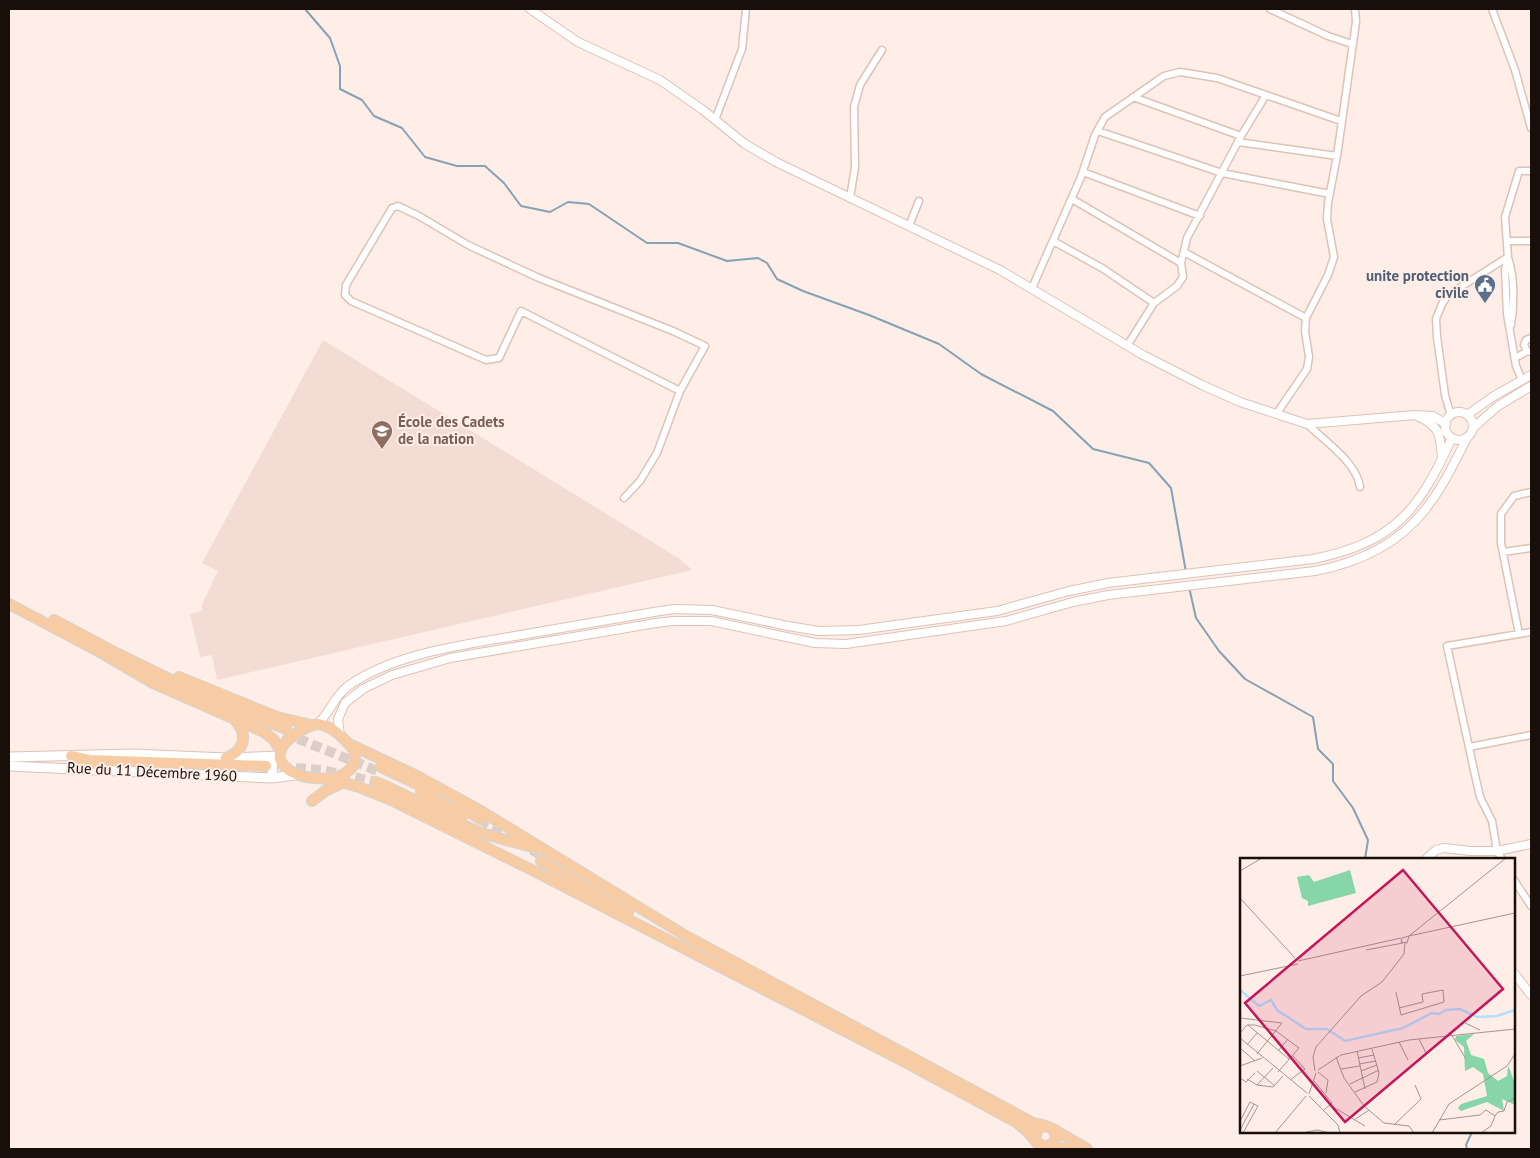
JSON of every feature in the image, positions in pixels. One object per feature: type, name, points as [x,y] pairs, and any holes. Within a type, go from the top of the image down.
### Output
[{"type":"main road","points":[[9,597],[99,647],[171,692],[264,732],[274,740],[278,755],[285,767],[295,775]]},
{"type":"main road","points":[[9,604],[200,694],[285,731]]},
{"type":"main road","points":[[99,647],[122,650],[179,677],[277,717],[329,727],[349,744],[417,776],[670,937],[685,950]]},
{"type":"main road","points":[[226,758],[238,751],[243,742],[241,726],[233,718]]},
{"type":"main road","points":[[268,772],[289,740],[314,724]]},
{"type":"main road","points":[[327,778],[343,776],[352,768],[356,760],[349,744]]},
{"type":"main road","name":"Rue du 11 Décembre 1960","points":[[9,757],[133,754],[226,758],[278,755]]},
{"type":"main road","points":[[71,756],[96,760],[327,778],[344,782],[390,800],[532,870],[998,1111],[1027,1131],[1044,1146],[1068,1149]]},
{"type":"main road","points":[[74,768],[94,763],[268,772]]},
{"type":"main road","name":"Rue du 11 Décembre 1960","points":[[9,766],[74,768]]},
{"type":"main road","points":[[378,777],[395,789],[481,832],[544,856],[686,936],[1034,1123],[1049,1127],[1087,1149]]},
{"type":"main road","points":[[378,777],[442,796],[479,822]]},
{"type":"main road","points":[[378,777],[394,794],[486,839],[514,856],[532,870]]},
{"type":"main road","points":[[312,801],[325,791],[344,782]]},
{"type":"main road","points":[[1044,1146],[1037,1131],[1049,1127]]},
{"type":"main road","points":[[1044,1146],[1056,1134],[1049,1127]]},
{"type":"street","points":[[530,9],[578,42],[660,80],[745,144],[776,162],[1000,270],[1127,346],[1202,385],[1240,402],[1280,414],[1296,422],[1307,424],[1415,415],[1433,416],[1446,424]]},
{"type":"street","points":[[715,120],[742,49],[746,9]]},
{"type":"street","points":[[1270,9],[1328,36],[1352,44]]},
{"type":"street","points":[[1280,414],[1307,369],[1309,357],[1305,331],[1306,318],[1328,276],[1334,257],[1327,219],[1356,22],[1355,9]]},
{"type":"street","points":[[1492,9],[1515,70],[1531,128]]},
{"type":"street","points":[[850,198],[855,167],[854,107],[860,85],[882,50]]},
{"type":"street","points":[[1032,288],[1072,199],[1098,131],[1106,117],[1164,76],[1180,72],[1217,78],[1342,121]]},
{"type":"street","points":[[1127,346],[1154,303],[1177,286],[1183,277],[1181,263],[1187,238],[1239,139],[1266,95]]},
{"type":"street","points":[[1133,97],[1239,139],[1336,156]]},
{"type":"street","points":[[1098,131],[1222,173],[1330,194]]},
{"type":"street","points":[[1522,380],[1514,357],[1507,314],[1505,278],[1508,257],[1505,217],[1519,171],[1531,171]]},
{"type":"street","points":[[1083,172],[1200,216]]},
{"type":"street","points":[[1072,199],[1181,263]]},
{"type":"street","points":[[909,226],[919,201]]},
{"type":"street","points":[[624,498],[640,481],[656,453],[680,391],[704,346],[673,331],[539,278],[468,245],[398,206],[392,208],[346,285],[345,296],[352,301],[486,360],[499,358],[521,311],[680,391]]},
{"type":"street","points":[[1053,241],[1102,268],[1154,303]]},
{"type":"street","points":[[1506,241],[1531,241]]},
{"type":"street","points":[[1184,252],[1306,318]]},
{"type":"street","points":[[1451,416],[1445,396],[1436,319],[1448,295],[1508,257]]},
{"type":"street","points":[[1514,357],[1529,351],[1525,347],[1525,342],[1531,338]]},
{"type":"street","points":[[1467,415],[1494,396],[1531,375]]},
{"type":"street","points":[[340,736],[338,724],[340,713],[345,703],[353,696],[392,676],[450,658],[673,620],[711,621],[815,643],[862,642],[1006,621],[1091,598],[1315,571],[1356,560],[1394,540],[1424,512],[1436,495],[1473,428],[1498,406],[1531,386]]},
{"type":"street","points":[[1467,438],[1458,440],[1452,438],[1447,433],[1446,424],[1451,416],[1458,413],[1467,415],[1472,422],[1473,428]]},
{"type":"street","points":[[1415,415],[1427,420],[1437,428],[1442,459]]},
{"type":"street","points":[[1307,424],[1353,467],[1359,479],[1360,487]]},
{"type":"street","points":[[314,724],[323,719],[337,695],[348,686],[401,662],[447,648],[673,608],[712,610],[788,626],[819,631],[842,631],[1006,609],[1070,591],[1108,583],[1313,560],[1352,550],[1386,531],[1401,520],[1423,493],[1452,438]]},
{"type":"street","points":[[1519,634],[1501,543],[1501,514],[1514,496],[1531,492]]},
{"type":"street","points":[[1503,552],[1531,548]]},
{"type":"street","points":[[1501,858],[1497,851],[1492,820],[1480,797],[1447,646],[1531,632]]},
{"type":"street","points":[[1469,747],[1531,735]]},
{"type":"street","points":[[1427,858],[1436,850],[1444,848],[1470,851],[1497,851],[1531,844]]},
{"type":"street","points":[[1515,882],[1531,906]]},
{"type":"street","points":[[1515,974],[1531,995]]},
{"type":"shaded area","name":"École des Cadets de la nation","points":[[323,340],[680,559],[692,570],[217,680],[212,655],[200,657],[190,614],[202,611],[202,604],[218,571],[202,563]]},
{"type":"waterway","points":[[305,9],[330,38],[340,66],[340,89],[362,100],[374,116],[402,128],[425,157],[457,166],[485,166],[504,183],[521,206],[550,212],[568,202],[589,204],[647,243],[678,243],[727,261],[758,258],[767,263],[777,279],[939,344],[981,374],[1053,411],[1093,449],[1149,463],[1171,488],[1186,572]]},
{"type":"waterway","points":[[1189,587],[1196,618],[1219,651],[1245,679],[1313,717],[1318,749],[1333,764],[1333,781],[1353,808],[1368,840],[1365,858]]},
{"type":"waterway","points":[[1467,1149],[1466,1145],[1472,1133]]},
{"type":"tunnel","points":[[284,733],[380,772]]},
{"type":"tunnel","points":[[266,766],[322,770],[376,782]]},
{"type":"tunnel","points":[[480,819],[544,857]]},
{"type":"place","name":"unite protection civile","points":[[1485,304]]},
{"type":"place","name":"École des Cadets de la nation","points":[[382,450]]}]
